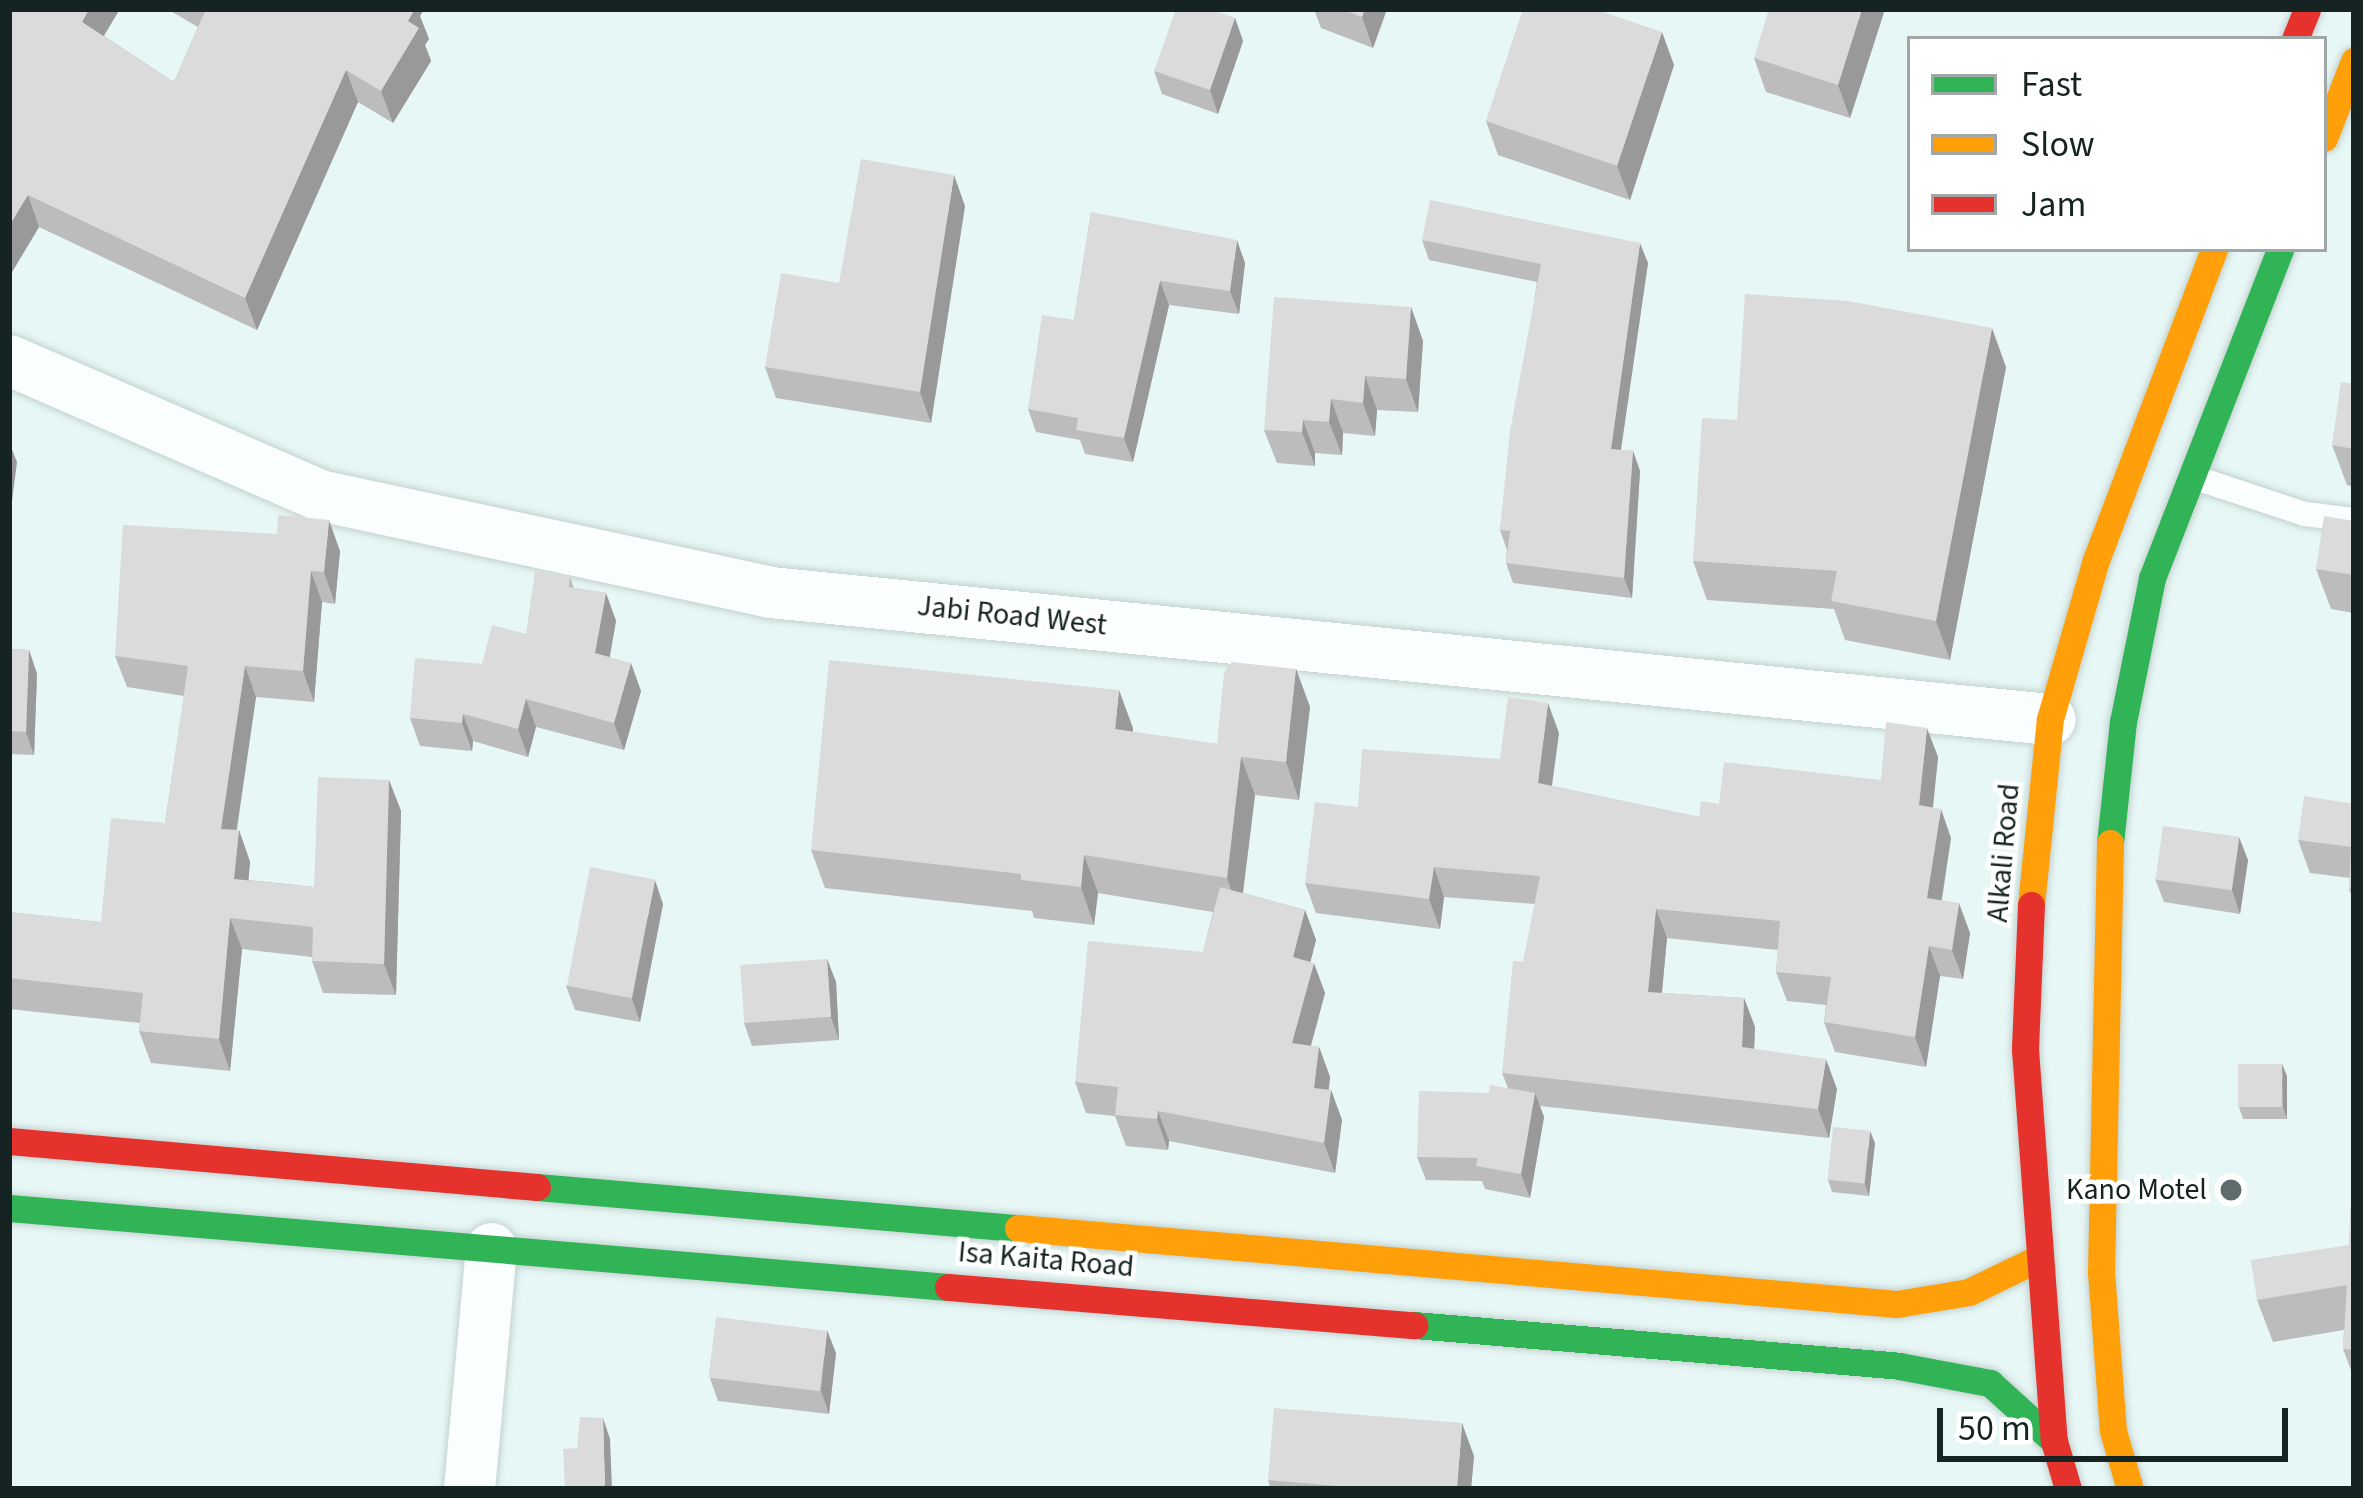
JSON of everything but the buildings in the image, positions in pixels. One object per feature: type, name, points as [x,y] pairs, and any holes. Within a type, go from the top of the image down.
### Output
[{"type":"main road","points":[[2327,130],[2354,61]]},
{"type":"main road","name":"Alkali Road","points":[[2068,1489],[2054,1441],[2025,1049],[2033,860],[2050,719],[2096,560],[2213,252]]},
{"type":"main road","points":[[2130,1489],[2113,1431],[2102,1272],[2107,870],[2123,722],[2152,578],[2279,252]]},
{"type":"main road","name":"Isa Kaita Road","points":[[9,1141],[1092,1265],[1899,1366],[1990,1383],[2054,1441]]},
{"type":"main road","name":"Isa Kaita Road","points":[[9,1208],[490,1248],[1092,1265],[1897,1304],[1969,1292],[2039,1258]]},
{"type":"street","name":"Jabi Road West","points":[[9,360],[319,495],[770,592],[2050,719]]},
{"type":"street","points":[[469,1489],[490,1248]]},
{"type":"lane","points":[[2191,476],[2305,514],[2354,520]]},
{"type":"traffic: fast","points":[[2110,843],[2123,722],[2152,578],[2279,252]]},
{"type":"traffic: fast","points":[[537,1187],[1018,1228]]},
{"type":"traffic: fast","points":[[9,1208],[948,1287]]},
{"type":"traffic: fast","points":[[1414,1325],[1899,1366],[1990,1383],[2054,1441]]},
{"type":"traffic: slow","points":[[2327,130],[2354,61]]},
{"type":"traffic: slow","points":[[2031,905],[2050,719],[2096,560],[2213,252]]},
{"type":"traffic: slow","points":[[2110,843],[2101,1272],[2113,1431],[2130,1489]]},
{"type":"traffic: slow","points":[[1018,1228],[1897,1304],[1969,1292],[2039,1258]]},
{"type":"traffic: jam","points":[[2296,36],[2307,9]]},
{"type":"traffic: jam","points":[[2031,905],[2025,1049],[2054,1441],[2068,1489]]},
{"type":"traffic: jam","points":[[9,1141],[537,1187]]},
{"type":"traffic: jam","points":[[948,1287],[1414,1325]]},
{"type":"place","name":"Kano Motel","points":[[2231,1190]]}]
